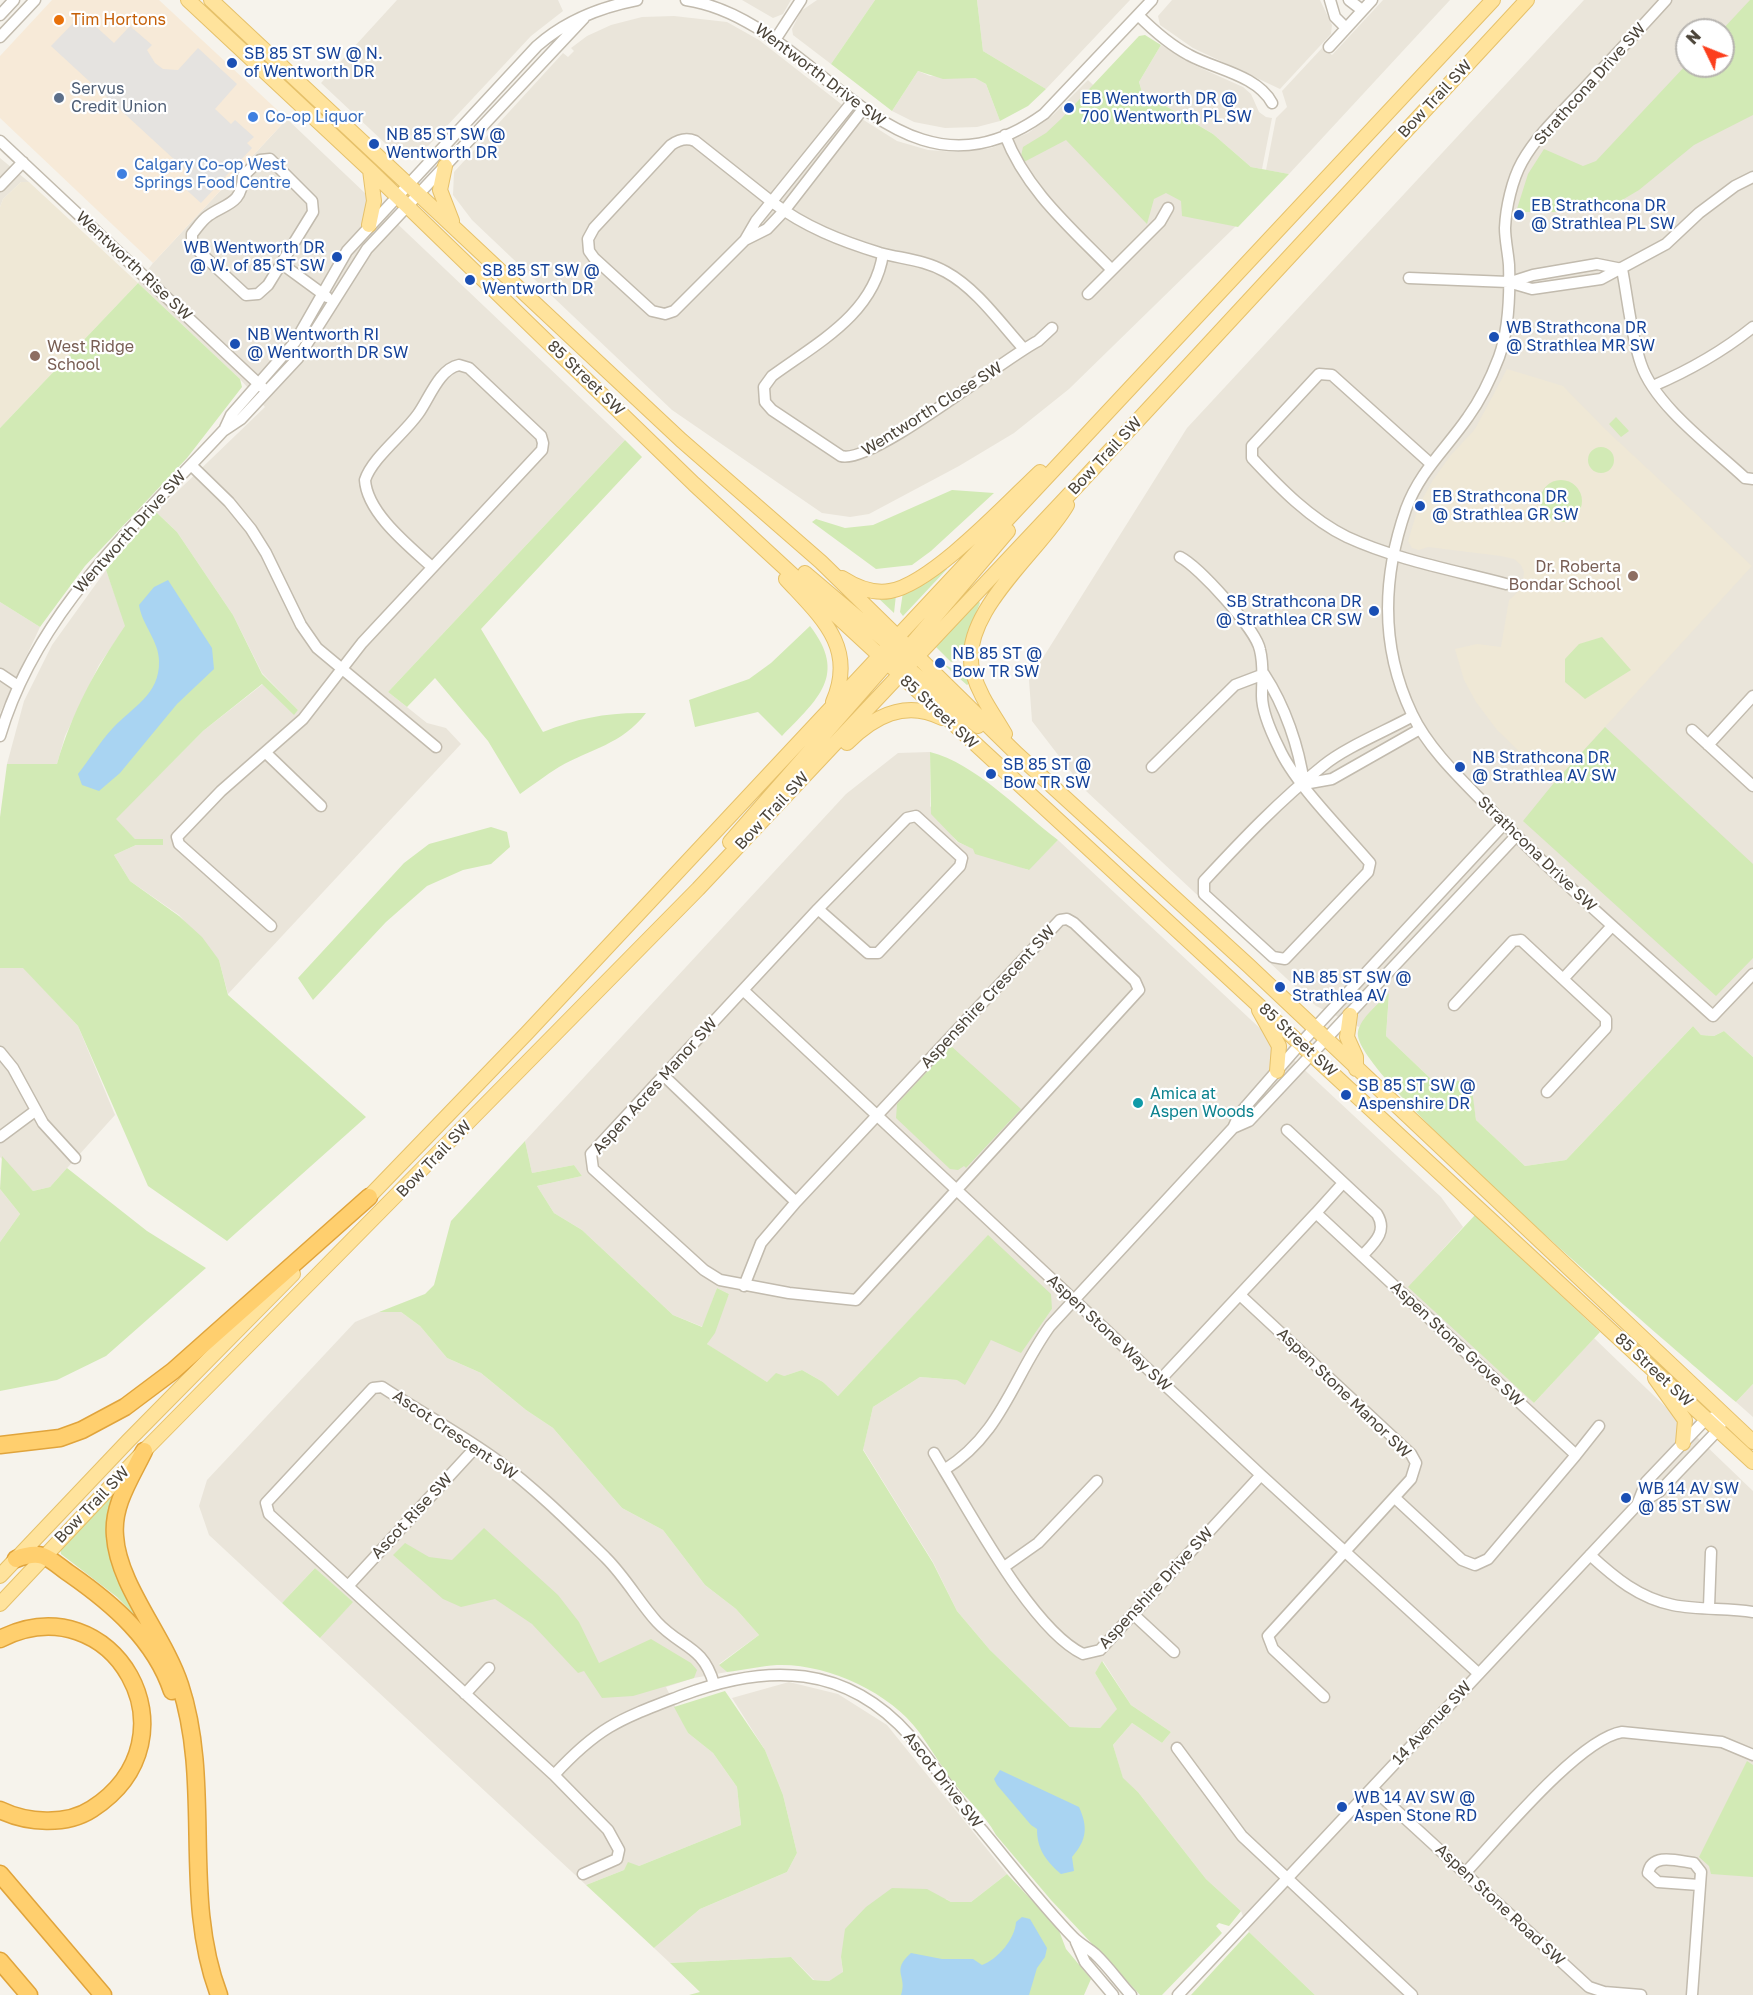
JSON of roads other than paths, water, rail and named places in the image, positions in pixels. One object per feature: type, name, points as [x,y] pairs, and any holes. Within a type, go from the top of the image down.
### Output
[{"type":"highway","points":[[0,1445],[60,1438],[82,1430],[125,1407],[173,1371],[369,1197]]},
{"type":"highway","points":[[144,1451],[117,1510],[115,1536],[123,1570],[173,1664],[186,1705],[194,1757],[200,1902],[207,1953],[219,1995]]},
{"type":"highway","points":[[16,1559],[26,1556],[43,1556],[100,1595],[124,1617],[143,1640],[169,1683],[194,1757]]},
{"type":"highway","points":[[0,1639],[42,1626],[69,1628],[95,1639],[116,1656],[131,1679],[140,1704],[142,1726],[141,1748],[134,1768],[104,1801],[86,1813],[70,1818],[29,1820],[0,1810]]},
{"type":"highway","points":[[0,1874],[103,1995]]},
{"type":"highway","points":[[0,1961],[29,1995]]},
{"type":"highway","points":[[0,1977],[16,1995]]},
{"type":"main road","name":"85 Street SW","points":[[188,0],[369,170],[666,457],[764,546],[1017,754],[1314,1029],[1753,1442]]},
{"type":"main road","name":"85 Street SW","points":[[211,0],[681,440],[821,562],[952,723],[1314,1054],[1753,1462]]},
{"type":"main road","name":"Bow Trail SW","points":[[1110,410],[1493,0]]},
{"type":"main road","name":"Bow Trail SW","points":[[0,1604],[144,1451],[698,890],[898,656],[1078,485],[1527,0]]},
{"type":"main road","points":[[445,166],[440,186],[442,199],[457,231]]},
{"type":"main road","points":[[369,170],[374,201],[369,225]]},
{"type":"main road","points":[[821,562],[845,580],[876,592],[892,591],[909,584],[962,544],[1110,410]]},
{"type":"main road","points":[[657,929],[898,656],[1110,410]]},
{"type":"main road","points":[[666,457],[681,440]]},
{"type":"main road","points":[[1017,754],[982,699],[972,671],[971,644],[983,615],[1055,525],[1078,485]]},
{"type":"main road","points":[[743,526],[837,643],[842,656],[841,678],[830,708]]},
{"type":"main road","points":[[898,656],[1081,813]]},
{"type":"main road","name":"Bow Trail SW","points":[[0,1576],[120,1449],[528,1034],[830,708],[898,656]]},
{"type":"main road","points":[[698,890],[740,854],[826,764],[873,720],[893,711],[912,710],[937,715],[952,723]]},
{"type":"main road","points":[[1254,1000],[1279,1046],[1277,1071]]},
{"type":"main road","points":[[1350,1015],[1347,1037],[1356,1057],[1356,1069]]},
{"type":"main road","points":[[1648,1366],[1684,1420],[1683,1443]]},
{"type":"street","points":[[0,15],[14,0]]},
{"type":"street","points":[[0,38],[35,0]]},
{"type":"street","name":"Wentworth Drive SW","points":[[223,430],[241,419],[304,350],[358,261],[402,202],[537,46],[556,30],[612,6],[636,0]]},
{"type":"street","name":"Wentworth Drive SW","points":[[686,0],[698,1],[744,18],[863,109],[897,131],[930,142],[957,145],[976,143],[1005,135],[1031,123],[1054,105],[1152,0]]},
{"type":"street","points":[[775,40],[801,0]]},
{"type":"street","points":[[1330,0],[1335,17],[1346,28]]},
{"type":"street","points":[[1350,0],[1362,10]]},
{"type":"street","points":[[1329,47],[1372,0]]},
{"type":"street","name":"Strathcona Drive SW","points":[[1666,0],[1543,133],[1521,164],[1510,198],[1505,228],[1508,282],[1507,325],[1500,355],[1486,387],[1468,418],[1430,463],[1407,507],[1393,554],[1386,599],[1389,643],[1400,685],[1420,729],[1459,777],[1504,824],[1612,926],[1713,1016],[1753,974]]},
{"type":"street","points":[[1138,15],[1179,50],[1247,81],[1263,92],[1272,103]]},
{"type":"street","name":"Wentworth Drive SW","points":[[414,189],[445,166],[584,18]]},
{"type":"street","points":[[853,101],[772,202],[745,240],[674,310],[665,314],[652,311],[594,258],[588,239],[594,228],[671,145],[684,139],[695,141],[772,202],[784,211],[830,237],[883,254],[921,261],[953,276],[1024,350]]},
{"type":"street","points":[[745,240],[767,229],[784,211],[863,109]]},
{"type":"street","points":[[1005,135],[1016,161],[1036,191],[1110,269]]},
{"type":"street","name":"Wentworth Rise SW","points":[[0,141],[267,392]]},
{"type":"street","points":[[270,159],[312,201],[313,212],[310,220],[291,244],[282,264],[258,294],[246,295],[192,245],[192,234],[207,216],[226,208],[243,189],[243,176],[260,160],[270,159]]},
{"type":"street","points":[[0,186],[23,162]]},
{"type":"street","points":[[1409,278],[1508,282],[1533,275],[1597,264],[1622,270],[1666,244],[1699,213],[1735,186],[1753,177]]},
{"type":"street","name":"Wentworth Drive SW","points":[[0,736],[18,686],[49,628],[87,576],[223,430],[231,415],[295,342],[347,251],[369,225],[402,202]]},
{"type":"street","points":[[1088,294],[1110,269],[1160,222],[1168,208]]},
{"type":"street","name":"Wentworth Close SW","points":[[883,254],[875,282],[857,311],[772,376],[764,387],[765,402],[772,410],[836,454],[845,457],[857,455],[959,395],[1052,328]]},
{"type":"street","points":[[282,264],[335,301]]},
{"type":"street","points":[[1622,270],[1641,365],[1653,386],[1671,409],[1737,471],[1746,478],[1753,479]]},
{"type":"street","points":[[1653,386],[1725,349],[1753,327]]},
{"type":"street","points":[[272,926],[179,844],[177,837],[221,790],[303,719],[340,669],[543,445],[541,436],[463,366],[456,365],[447,371],[416,417],[372,466],[365,480],[369,498],[395,533],[432,567]]},
{"type":"street","points":[[1430,463],[1332,375],[1326,373],[1319,374],[1252,446],[1252,458],[1306,511],[1346,536],[1393,554],[1506,584]]},
{"type":"street","points":[[191,465],[229,502],[251,529],[270,560],[301,625],[317,648],[436,747]]},
{"type":"street","points":[[1180,557],[1242,617],[1260,647],[1264,674],[1262,698],[1278,746],[1290,771],[1304,784],[1370,863],[1368,872],[1285,959],[1273,957],[1204,894],[1204,881],[1282,799],[1304,784],[1325,764],[1413,716]]},
{"type":"street","points":[[0,674],[18,686]]},
{"type":"street","points":[[1264,674],[1276,693],[1301,762],[1304,784]]},
{"type":"street","points":[[1152,767],[1235,685],[1264,674]]},
{"type":"street","points":[[1708,745],[1753,696]]},
{"type":"street","points":[[1304,784],[1332,779],[1420,729]]},
{"type":"street","points":[[1692,730],[1753,786]]},
{"type":"street","points":[[266,753],[321,806]]},
{"type":"street","name":"Aspen Acres Manor SW","points":[[818,909],[868,953],[878,953],[960,866],[962,858],[916,816],[910,816],[818,909],[594,1149],[590,1164],[704,1270],[720,1280],[744,1286],[856,1300],[956,1189]]},
{"type":"street","points":[[944,1470],[974,1446],[998,1418],[1035,1348],[1074,1300],[1233,1128],[1240,1113],[1300,1043],[1504,824]]},
{"type":"street","points":[[1233,1128],[1249,1121],[1314,1054],[1516,836]]},
{"type":"street","name":"Aspenshire Crescent SW","points":[[877,1116],[1059,920],[1070,921],[1082,931],[1135,981],[1139,988],[1137,994],[956,1189]]},
{"type":"street","points":[[1563,979],[1612,926]]},
{"type":"street","points":[[1454,1005],[1513,941],[1521,940],[1606,1019],[1606,1028],[1546,1092]]},
{"type":"street","name":"Aspen Stone Way SW","points":[[743,990],[1261,1475],[1478,1673]]},
{"type":"street","points":[[0,1052],[13,1068],[35,1111],[51,1135],[75,1158]]},
{"type":"street","points":[[663,1075],[796,1202]]},
{"type":"street","points":[[0,1137],[35,1111]]},
{"type":"street","points":[[744,1286],[761,1243],[796,1202],[877,1116]]},
{"type":"street","points":[[1287,1130],[1377,1214],[1381,1222],[1381,1234],[1362,1256]]},
{"type":"street","points":[[1160,1380],[1343,1183]]},
{"type":"street","name":"Aspen Stone Grove SW","points":[[1316,1213],[1576,1455]]},
{"type":"street","name":"Aspen Stone Manor SW","points":[[1240,1295],[1411,1454],[1416,1463],[1416,1471],[1395,1498],[1344,1550],[1268,1636],[1270,1645],[1324,1697]]},
{"type":"street","name":"Ascot Crescent SW","points":[[583,1874],[617,1859],[619,1850],[608,1830],[554,1775],[349,1585],[268,1514],[266,1503],[373,1388],[382,1387],[476,1447],[523,1481],[607,1558],[627,1580],[657,1622],[694,1649],[708,1666],[714,1684]]},
{"type":"street","points":[[1706,1419],[1724,1415]]},
{"type":"street","name":"14 Avenue SW","points":[[1178,1995],[1637,1505],[1659,1492],[1718,1430],[1724,1415]]},
{"type":"street","name":"14 Avenue SW","points":[[1637,1505],[1646,1482],[1706,1419]]},
{"type":"street","points":[[1395,1498],[1462,1560],[1475,1565],[1488,1558],[1599,1426]]},
{"type":"street","name":"Ascot Rise SW","points":[[349,1585],[476,1447]]},
{"type":"street","name":"Aspenshire Drive SW","points":[[934,1453],[1004,1567],[1033,1609],[1072,1648],[1083,1654],[1100,1650],[1261,1475]]},
{"type":"street","points":[[1004,1567],[1038,1543],[1097,1481]]},
{"type":"street","points":[[1709,1608],[1711,1552]]},
{"type":"street","points":[[1590,1555],[1616,1579],[1645,1596],[1674,1605],[1753,1612]]},
{"type":"street","points":[[1133,1614],[1174,1652]]},
{"type":"street","points":[[465,1694],[489,1668]]},
{"type":"street","name":"Ascot Drive SW","points":[[554,1775],[582,1745],[607,1727],[650,1706],[714,1684],[779,1673],[847,1687],[877,1704],[910,1736],[977,1826],[1075,1939],[1095,1955],[1131,1995]]},
{"type":"street","points":[[1466,1872],[1568,1765],[1610,1734],[1622,1732],[1722,1742],[1753,1755]]},
{"type":"street","points":[[1177,1748],[1236,1829],[1412,1995]]},
{"type":"street","name":"Aspen Stone Road SW","points":[[1372,1788],[1589,1987],[1604,1992],[1641,1995]]},
{"type":"street","points":[[1692,1995],[1701,1872],[1694,1863],[1662,1859],[1654,1861],[1649,1867],[1648,1873],[1658,1882],[1699,1885]]},
{"type":"street","name":"Ascot Drive SW","points":[[1075,1939],[1085,1962],[1113,1995]]},
{"type":"water","points":[[168,580],[212,648],[214,669],[177,704],[120,773],[99,791],[82,785],[78,774],[107,734],[143,700],[155,683],[158,673],[158,654],[139,605],[154,587]]},
{"type":"water","points":[[1000,1770],[1079,1807],[1085,1833],[1081,1845],[1072,1857],[1074,1871],[1061,1874],[1047,1859],[1039,1843],[1037,1829],[997,1785],[994,1779]]},
{"type":"water","points":[[1022,1917],[1030,1919],[1047,1948],[1045,1957],[1037,1968],[1029,1995],[901,1995],[903,1983],[900,1969],[911,1953],[942,1959],[973,1959],[982,1965],[1005,1948],[1013,1935],[1016,1922]]},
{"type":"place","name":"Tim Hortons","points":[[59,20]]},
{"type":"place","name":"SB 85 ST SW @ N. of Wentworth DR","points":[[232,63]]},
{"type":"place","name":"Servus Credit Union","points":[[59,98]]},
{"type":"place","name":"EB Wentworth DR @ 700 Wentworth PL SW","points":[[1069,108]]},
{"type":"place","name":"Co-op Liquor","points":[[253,117]]},
{"type":"place","name":"NB 85 ST SW @ Wentworth DR","points":[[374,144]]},
{"type":"place","name":"Calgary Co-op West Springs Food Centre","points":[[122,174]]},
{"type":"place","name":"EB Strathcona DR @ Strathlea PL SW","points":[[1519,215]]},
{"type":"place","name":"WB Wentworth DR @ W. of 85 ST SW","points":[[337,257]]},
{"type":"place","name":"SB 85 ST SW @ Wentworth DR","points":[[470,280]]},
{"type":"place","name":"WB Strathcona DR @ Strathlea MR SW","points":[[1494,337]]},
{"type":"place","name":"NB Wentworth RI @ Wentworth DR SW","points":[[235,344]]},
{"type":"place","name":"West Ridge School","points":[[35,356]]},
{"type":"place","name":"EB Strathcona DR @ Strathlea GR SW","points":[[1420,506]]},
{"type":"place","name":"Dr. Roberta Bondar School","points":[[1633,576]]},
{"type":"place","name":"SB Strathcona DR @ Strathlea CR SW","points":[[1374,611]]},
{"type":"place","name":"NB 85 ST @ Bow TR SW","points":[[940,663]]},
{"type":"place","name":"NB Strathcona DR @ Strathlea AV SW","points":[[1460,767]]},
{"type":"place","name":"SB 85 ST @ Bow TR SW","points":[[991,774]]},
{"type":"place","name":"NB 85 ST SW @ Strathlea AV","points":[[1280,987]]},
{"type":"place","name":"SB 85 ST SW @ Aspenshire DR","points":[[1346,1095]]},
{"type":"place","name":"Amica at Aspen Woods","points":[[1138,1103]]},
{"type":"place","name":"WB 14 AV SW @ 85 ST SW","points":[[1626,1498]]},
{"type":"place","name":"WB 14 AV SW @ Aspen Stone RD","points":[[1342,1807]]}]
